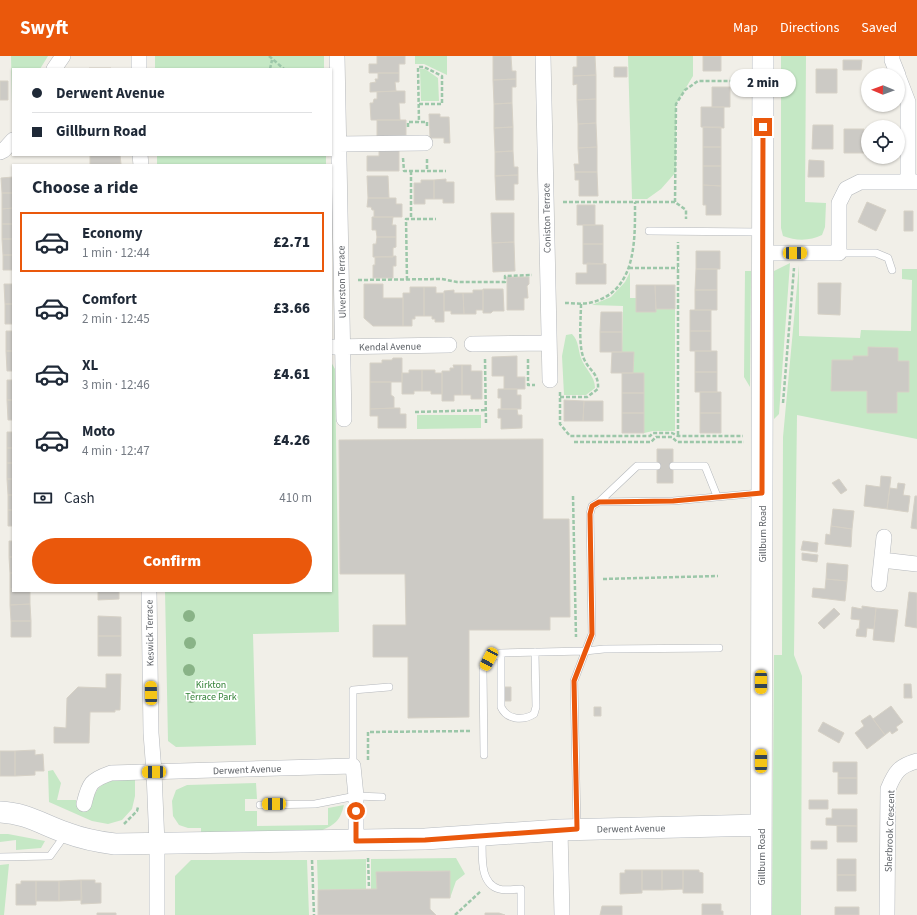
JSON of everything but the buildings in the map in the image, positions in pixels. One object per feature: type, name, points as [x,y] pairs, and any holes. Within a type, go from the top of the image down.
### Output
[{"type":"street","points":[[55,68],[63,56]]},
{"type":"street","points":[[139,56],[139,68]]},
{"type":"street","name":"Ulverston Terrace","points":[[337,56],[341,280],[337,347],[344,419]]},
{"type":"street","name":"Coniston Terrace","points":[[543,56],[549,343],[555,383]]},
{"type":"street","name":"Gillburn Road","points":[[761,915],[763,56]]},
{"type":"street","points":[[892,56],[895,68]]},
{"type":"street","points":[[762,242],[795,253],[839,253],[839,203],[846,189],[860,182],[913,182],[908,102],[905,94]]},
{"type":"street","points":[[0,152],[4,150],[12,141]]},
{"type":"street","points":[[338,144],[424,143]]},
{"type":"street","points":[[479,344],[549,343]]},
{"type":"street","name":"Kendal Avenue","points":[[337,347],[449,345]]},
{"type":"street","points":[[879,584],[884,537]]},
{"type":"street","points":[[882,560],[917,564]]},
{"type":"street","name":"Keswick Terrace","points":[[149,592],[151,733],[157,844],[157,915]]},
{"type":"street","name":"Sherbrook Crescent","points":[[887,915],[888,789],[895,773],[907,763],[917,761]]},
{"type":"street","points":[[353,766],[362,841]]},
{"type":"street","name":"Derwent Avenue","points":[[84,804],[88,788],[98,777],[111,772],[353,766]]},
{"type":"street","name":"Derwent Avenue","points":[[0,812],[10,812],[35,819],[66,833],[91,841],[115,844],[425,840],[569,829],[761,825]]},
{"type":"street","points":[[562,915],[569,829]]},
{"type":"lane","points":[[649,231],[682,232],[762,242]]},
{"type":"lane","points":[[839,253],[876,253],[888,258],[892,270]]},
{"type":"lane","points":[[569,829],[574,681],[592,634],[590,514],[592,506],[599,502],[637,466],[656,466]]},
{"type":"lane","points":[[673,466],[705,466],[717,496]]},
{"type":"lane","points":[[599,502],[673,501],[762,493]]},
{"type":"lane","points":[[484,755],[483,670],[489,659],[501,653],[585,651],[604,649],[719,648]]},
{"type":"lane","points":[[501,653],[501,707],[507,716],[512,718],[528,718],[534,714],[536,708],[535,652]]},
{"type":"lane","points":[[353,766],[353,690],[389,687]]},
{"type":"lane","points":[[260,805],[315,804],[356,796],[382,797]]},
{"type":"lane","points":[[0,857],[50,856],[66,833]]},
{"type":"lane","points":[[482,836],[484,871],[489,883],[499,890],[521,889],[521,915]]},
{"type":"path","points":[[269,56],[283,68]]},
{"type":"path","points":[[270,68],[272,59]]},
{"type":"path","points":[[419,104],[442,104],[442,76],[424,67],[418,66],[419,104],[420,122]]},
{"type":"path","points":[[675,202],[676,104],[685,90],[698,81],[763,82]]},
{"type":"path","points":[[403,143],[404,171],[446,171]]},
{"type":"path","points":[[411,171],[411,219]]},
{"type":"path","points":[[546,202],[675,202],[686,210],[678,268],[678,436]]},
{"type":"path","points":[[548,304],[592,303],[609,295],[624,280],[629,268],[635,238],[635,202]]},
{"type":"path","points":[[407,280],[406,219],[436,219]]},
{"type":"path","points":[[783,411],[795,253]]},
{"type":"path","points":[[629,268],[678,268]]},
{"type":"path","points":[[341,280],[442,279],[457,282],[505,282],[505,276],[548,275]]},
{"type":"path","points":[[560,397],[587,397],[598,389],[598,380],[584,358],[581,339],[581,303]]},
{"type":"path","points":[[479,344],[486,410],[486,424]]},
{"type":"path","points":[[555,383],[560,397],[560,424],[570,436],[650,436],[653,433],[672,433],[678,436],[762,439]]},
{"type":"path","points":[[415,412],[486,410]]},
{"type":"path","points":[[672,433],[672,437],[676,442],[762,439]]},
{"type":"path","points":[[574,442],[651,442],[656,437],[672,437]]},
{"type":"path","points":[[575,579],[718,576]]},
{"type":"path","points":[[121,825],[126,823],[137,811],[138,806]]},
{"type":"path","points":[[311,841],[314,915]]},
{"type":"path","points":[[362,841],[369,888]]},
{"type":"path","points":[[455,915],[489,883]]},
{"type":"green space","points":[[11,56],[48,56],[41,68],[12,68],[12,104]]},
{"type":"green space","points":[[155,56],[324,56],[324,68],[155,68]]},
{"type":"green space","points":[[415,56],[447,56],[447,75],[424,64],[415,64]]},
{"type":"green space","points":[[628,56],[693,56],[693,76],[676,104],[676,172],[661,189],[647,199],[632,199]]},
{"type":"green space","points":[[781,56],[806,56],[805,202],[826,203],[825,227],[822,235],[808,239],[793,239],[783,236],[781,228]]},
{"type":"green space","points":[[420,69],[425,69],[438,78],[439,101],[421,101]]},
{"type":"green space","points":[[157,156],[326,156],[326,164],[157,164]]},
{"type":"green space","points":[[790,263],[779,414],[774,419],[774,271]]},
{"type":"green space","points":[[799,265],[799,336],[860,338],[861,330],[911,331],[912,280],[902,279],[902,269],[917,269],[917,439],[797,415],[794,655],[802,676],[801,915],[772,915],[774,655],[782,655],[783,437]]},
{"type":"green space","points":[[745,271],[751,271],[750,387],[744,377]]},
{"type":"green space","points":[[630,272],[630,298],[636,298],[656,309],[675,309],[675,431],[653,431],[644,433],[644,373],[633,373],[633,352],[622,352],[623,306],[592,305],[611,297],[625,282]]},
{"type":"green space","points":[[572,334],[577,343],[583,362],[595,384],[595,388],[586,395],[564,395],[562,356],[566,335]]},
{"type":"green space","name":"Kirkton Terrace Park","points":[[332,364],[335,369],[339,632],[253,634],[256,745],[176,747],[168,741],[165,592],[332,592]]},
{"type":"green space","points":[[417,415],[481,415],[481,428],[417,429]]},
{"type":"green space","points":[[53,770],[61,783],[57,800],[76,800],[76,805],[92,804],[98,789],[107,782],[135,780],[135,796],[132,809],[122,820],[108,824],[92,821],[49,802],[48,771]]},
{"type":"green space","points":[[256,783],[257,799],[245,799],[245,811],[257,811],[257,826],[328,825],[328,808],[344,805],[341,815],[339,819],[330,827],[320,831],[201,833],[201,828],[188,828],[179,825],[173,816],[172,801],[176,790],[187,785]]},
{"type":"green space","points":[[0,834],[8,834],[45,841],[41,848],[16,850],[16,840],[0,842]]},
{"type":"green space","points":[[456,858],[465,874],[456,881],[450,898],[450,871],[377,872],[377,889],[371,889],[371,859]]},
{"type":"green space","points":[[366,859],[366,889],[318,890],[317,860]]},
{"type":"green space","points":[[191,860],[307,860],[309,915],[175,915],[175,876]]},
{"type":"green space","points":[[9,864],[4,915],[0,915],[0,865]]},
{"type":"route","points":[[356,811],[356,841],[425,840],[577,829],[574,681],[592,634],[590,514],[592,506],[599,502],[673,501],[762,493],[763,127]]}]
